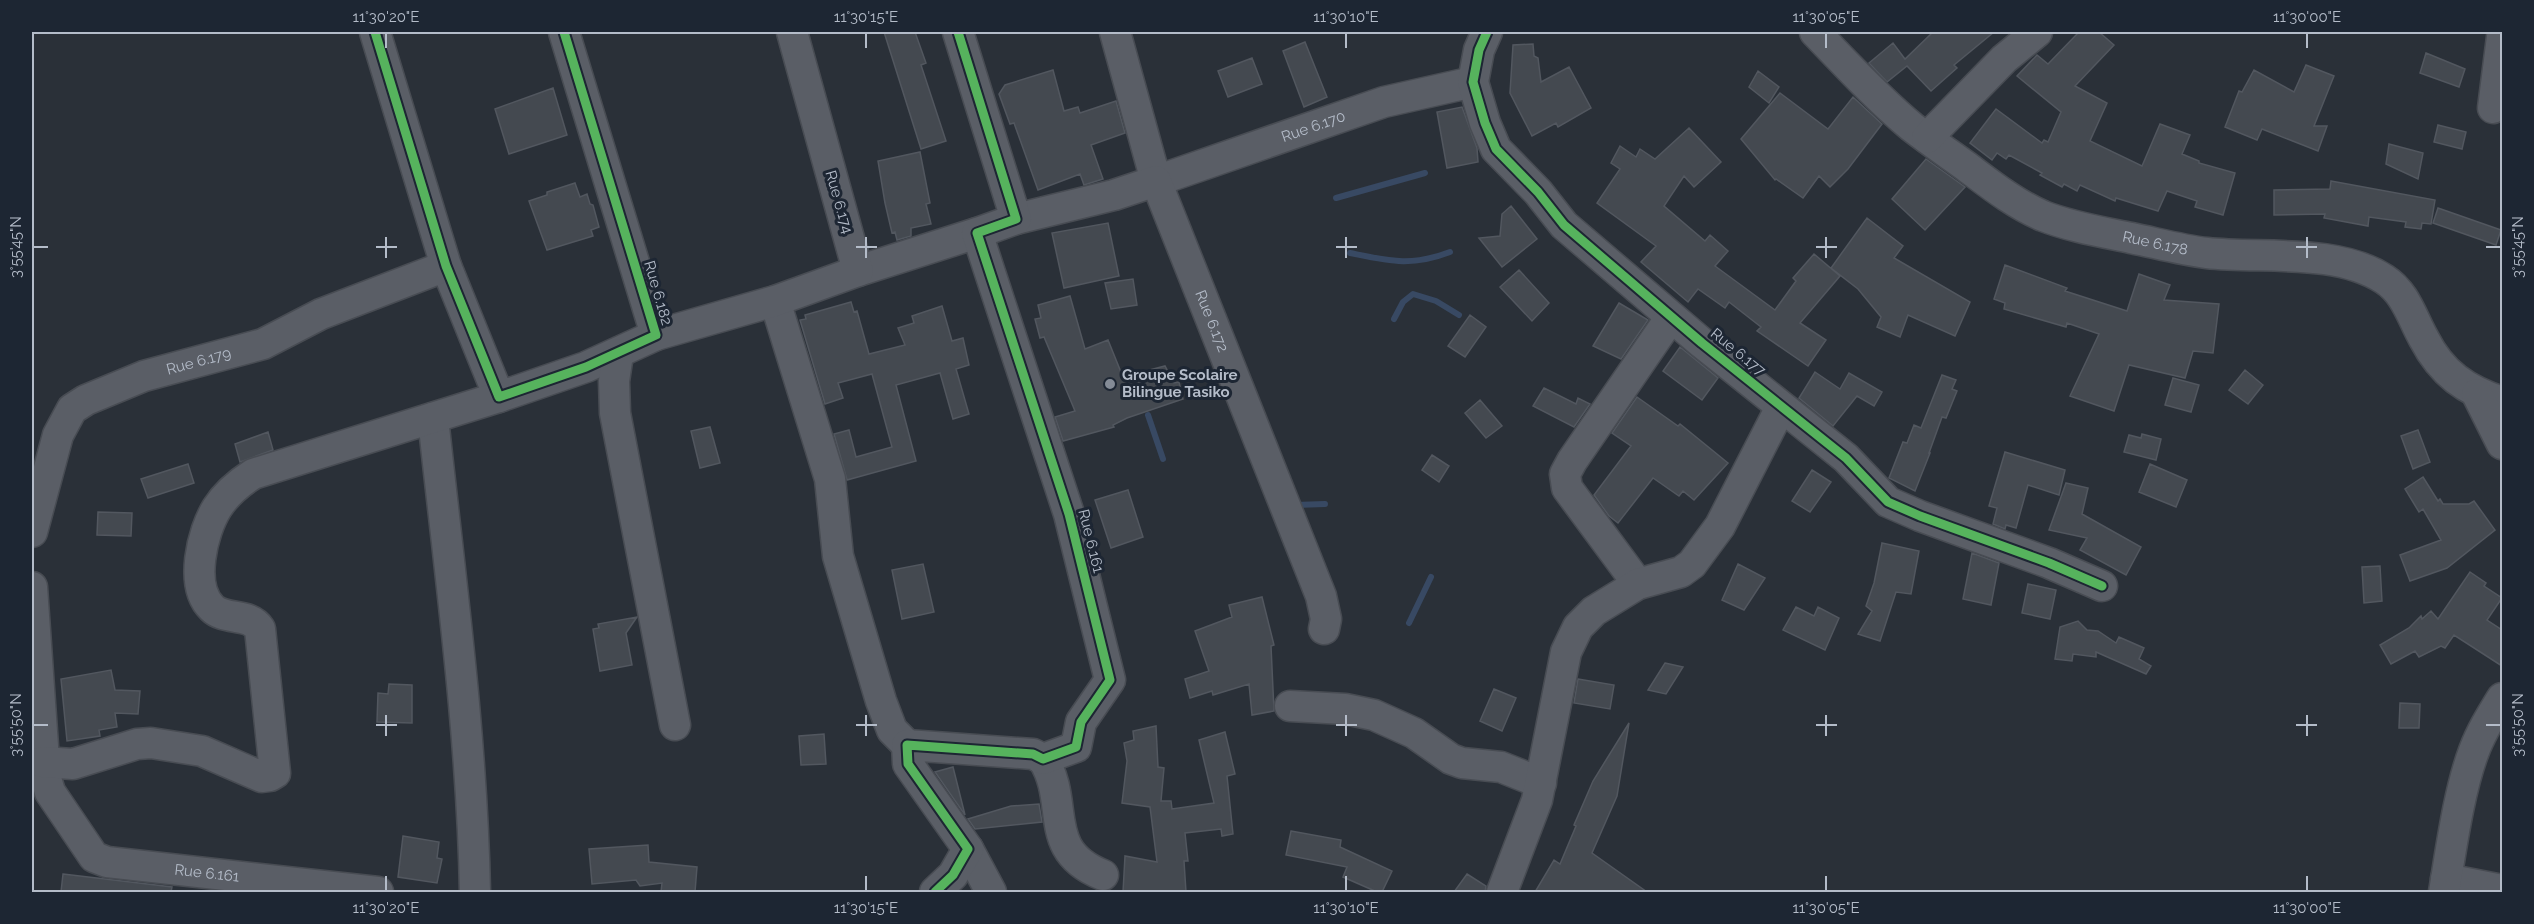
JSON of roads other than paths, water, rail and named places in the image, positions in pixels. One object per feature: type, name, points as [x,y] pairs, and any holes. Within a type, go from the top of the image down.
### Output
[{"type":"street","points":[[376,32],[446,266],[499,397]]},
{"type":"street","name":"Rue 6.182","points":[[42,762],[73,764],[137,744],[151,743],[202,750],[262,777],[275,773],[261,629],[251,620],[216,611],[210,607],[202,592],[199,567],[205,539],[217,508],[236,485],[253,474],[318,452],[363,441],[534,386],[618,354],[656,335],[564,32]]},
{"type":"street","name":"Rue 6.174","points":[[792,32],[858,271]]},
{"type":"street","points":[[958,32],[1017,219]]},
{"type":"street","name":"Rue 6.172","points":[[1115,32],[1156,181],[1321,596],[1326,619],[1324,629]]},
{"type":"street","name":"Rue 6.177","points":[[1487,32],[1479,50],[1473,82],[1485,123],[1496,149],[1538,192],[1564,225],[1671,317],[1846,458],[1888,502],[2049,563],[2102,586]]},
{"type":"street","name":"Rue 6.178","points":[[1815,32],[1853,72],[1927,138],[2011,200],[2044,216],[2084,228],[2206,253],[2319,259],[2360,268],[2385,279],[2398,291],[2411,311],[2424,340],[2443,368],[2459,383],[2490,398]]},
{"type":"street","points":[[1927,138],[2004,59],[2037,32]]},
{"type":"street","points":[[2493,108],[2502,37]]},
{"type":"street","name":"Rue 6.170","points":[[1156,181],[1384,102],[1473,82]]},
{"type":"street","points":[[656,335],[774,301],[1017,219],[1114,195],[1156,181]]},
{"type":"street","name":"Rue 6.161","points":[[977,233],[1069,514],[1110,680],[1081,722],[1076,747],[1043,759]]},
{"type":"street","name":"Rue 6.179","points":[[32,532],[58,435],[72,409],[86,400],[144,376],[263,344],[321,314],[446,266]]},
{"type":"street","points":[[774,301],[830,479],[838,556],[881,701],[892,730],[907,745],[1033,754],[1043,759],[1050,770],[1064,841],[1073,857],[1087,868],[1103,875]]},
{"type":"street","points":[[1638,584],[1567,488],[1565,474],[1671,317]]},
{"type":"street","points":[[618,354],[614,381],[615,413],[675,725]]},
{"type":"street","points":[[2490,398],[2502,444]]},
{"type":"street","points":[[1502,892],[1522,844],[1540,783],[1566,652],[1578,627],[1594,611],[1638,584],[1681,572],[1692,564],[1720,526],[1781,407]]},
{"type":"street","points":[[433,418],[468,753],[474,831],[475,892]]},
{"type":"street","points":[[32,587],[42,762]]},
{"type":"street","points":[[2502,699],[2484,727],[2473,753],[2464,783],[2445,886],[2502,890]]},
{"type":"street","points":[[1290,706],[1345,708],[1374,715],[1405,728],[1451,759],[1462,763],[1501,767],[1540,783]]},
{"type":"street","points":[[907,745],[908,764],[968,849],[992,892]]},
{"type":"street","name":"Rue 6.161","points":[[42,762],[50,792],[94,857],[107,862],[378,892]]},
{"type":"street","points":[[935,892],[952,875],[968,849]]},
{"type":"waterway","points":[[1336,198],[1425,173]]},
{"type":"waterway","points":[[1350,253],[1388,260],[1412,261],[1450,252]]},
{"type":"waterway","points":[[1394,319],[1403,302],[1413,294],[1436,301],[1459,315]]},
{"type":"waterway","points":[[1148,415],[1163,459]]},
{"type":"waterway","points":[[1295,505],[1325,504]]},
{"type":"waterway","points":[[1409,623],[1431,577]]},
{"type":"place","name":"Groupe Scolaire Bilingue Tasiko","points":[[1110,384]]}]
